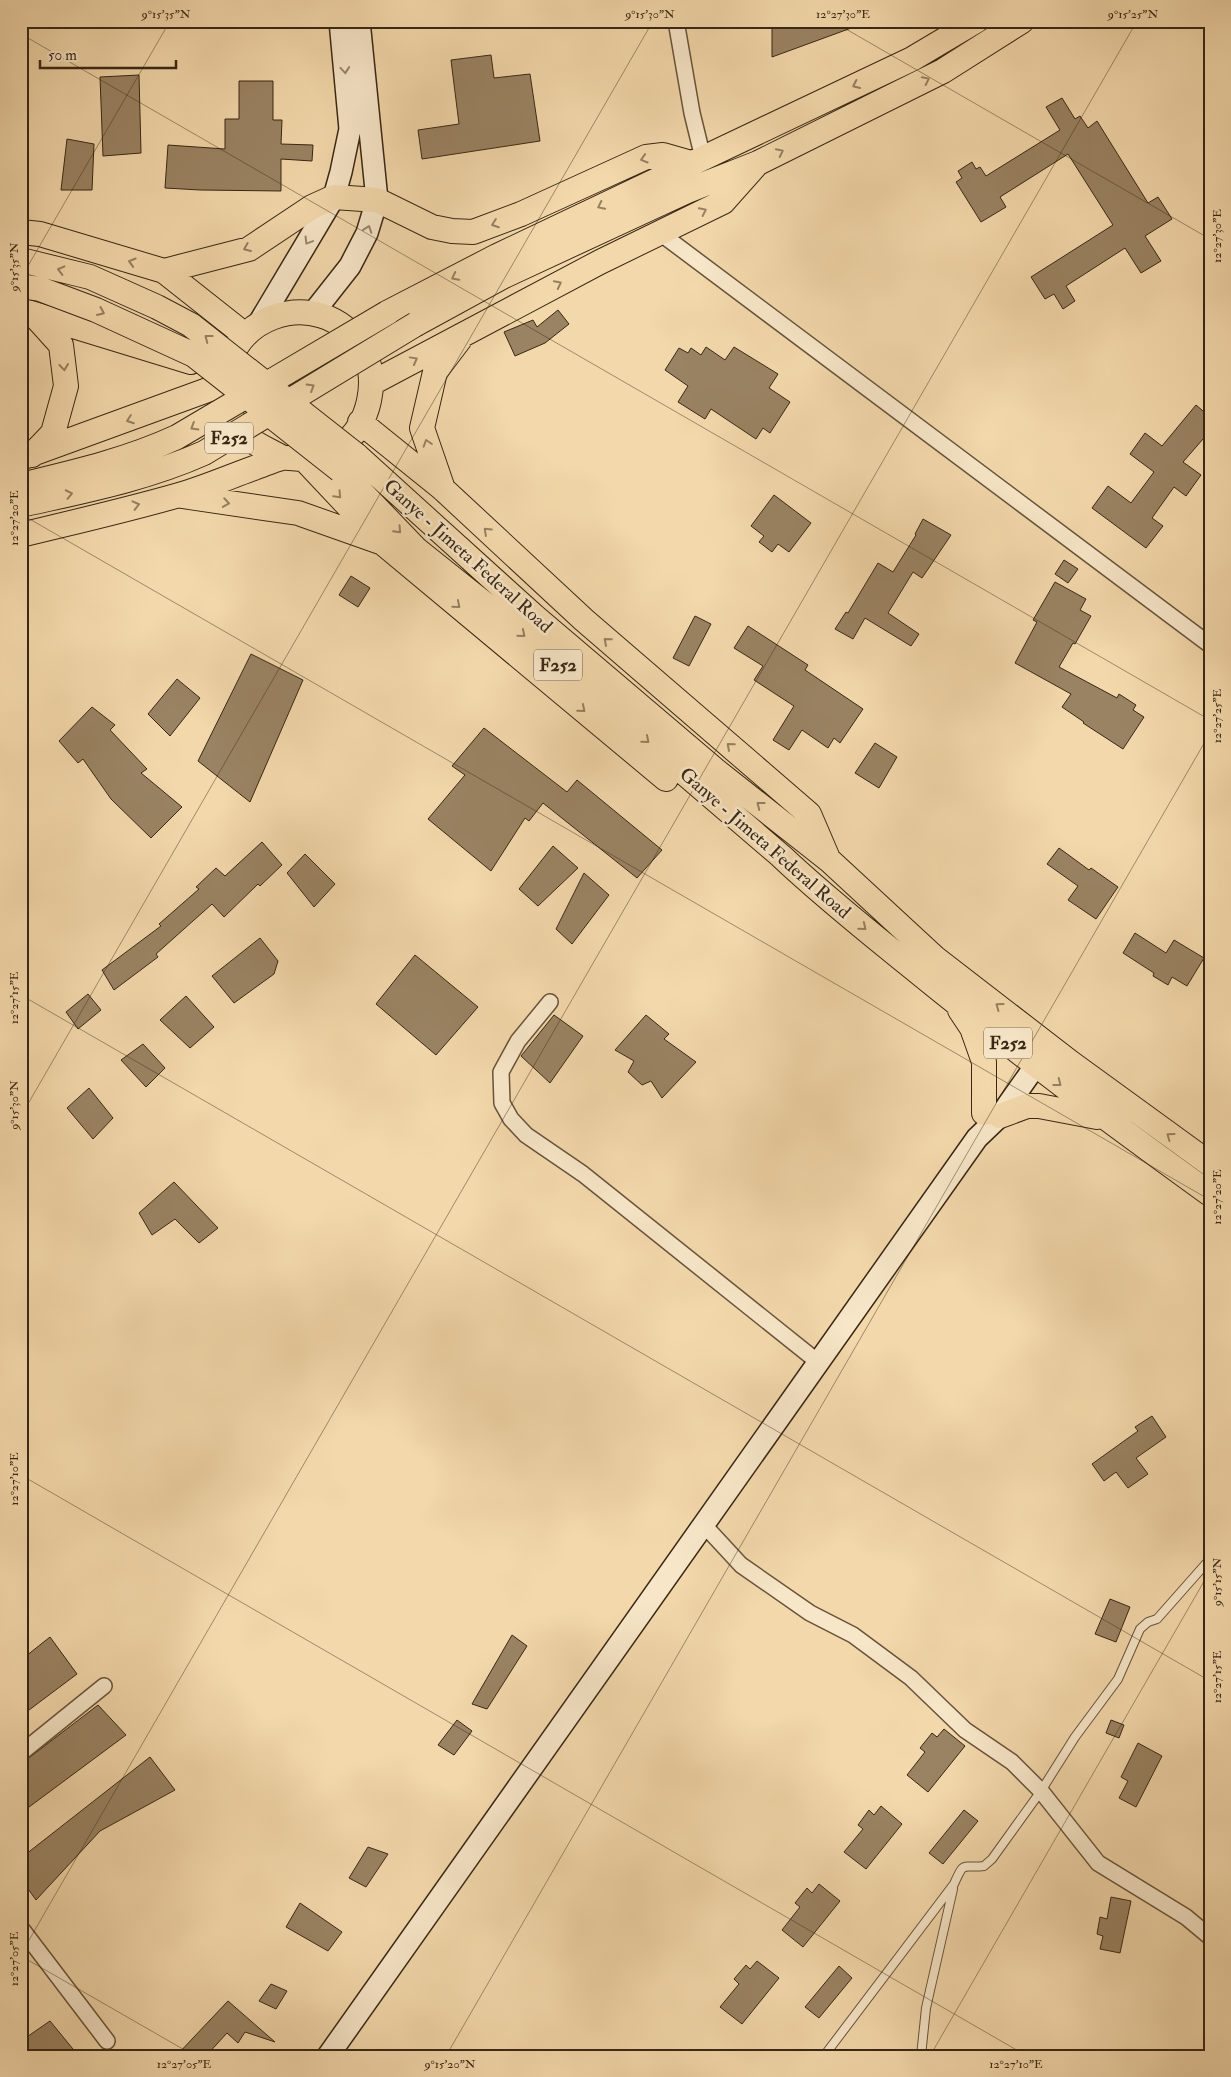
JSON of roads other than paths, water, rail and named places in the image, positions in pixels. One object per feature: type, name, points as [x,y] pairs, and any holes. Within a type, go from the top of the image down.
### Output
[{"type":"main road","points":[[26,457],[225,378],[236,346],[252,329],[334,196],[350,129],[340,21]]},
{"type":"main road","points":[[313,313],[350,266],[367,234],[377,200],[358,21]]},
{"type":"main road","points":[[164,271],[249,249],[312,207],[334,196],[377,200],[432,227],[452,231],[473,232],[521,214],[646,157],[663,155],[697,161],[912,59],[976,21]]},
{"type":"main road","points":[[372,383],[464,333],[723,202],[758,163],[943,71],[1022,21]]},
{"type":"main road","name":"F252","points":[[21,485],[102,466],[146,451],[177,437],[387,313],[497,256],[697,161]]},
{"type":"main road","name":"F252","points":[[21,505],[108,486],[176,465],[204,453],[416,324],[521,268],[687,191],[758,163]]},
{"type":"main road","points":[[21,232],[40,234],[164,271],[252,329]]},
{"type":"main road","points":[[21,260],[90,277],[157,307],[191,325],[348,462]]},
{"type":"main road","points":[[21,286],[40,289],[96,310],[194,355],[348,462]]},
{"type":"main road","points":[[26,312],[225,378]]},
{"type":"main road","points":[[26,312],[62,345],[66,386],[53,433],[26,457]]},
{"type":"main road","points":[[21,535],[178,495],[294,459],[324,455],[341,446],[356,432],[372,383],[366,356],[356,339],[337,322],[313,313],[294,312],[276,315],[252,329]]},
{"type":"main road","points":[[443,489],[422,428],[435,372],[464,333]]},
{"type":"main road","name":"F252","points":[[225,378],[229,411],[243,435],[294,459]]},
{"type":"main road","points":[[360,422],[443,489],[584,620],[809,814],[829,860]]},
{"type":"main road","points":[[294,459],[384,544],[759,856],[811,885]]},
{"type":"main road","name":"Ganye - Jimeta Federal Road","points":[[348,462],[462,552],[535,617],[715,770],[829,860],[935,958],[1079,1069],[1210,1164]]},
{"type":"main road","name":"Ganye - Jimeta Federal Road","points":[[348,462],[417,550],[521,633],[780,856],[811,885],[1030,1061],[1210,1194]]},
{"type":"main road","points":[[178,495],[298,514],[384,544]]},
{"type":"main road","points":[[955,1002],[972,1028],[984,1062],[992,1115]]},
{"type":"main road","points":[[328,2056],[977,1138],[992,1115],[1013,1069],[1030,1061]]},
{"type":"main road","points":[[992,1115],[1027,1106],[1040,1106],[1106,1119]]},
{"type":"street","points":[[676,21],[692,113],[697,161]]},
{"type":"street","points":[[660,233],[1210,645]]},
{"type":"street","points":[[550,1002],[518,1041],[501,1072],[502,1103],[511,1119],[526,1135],[583,1174],[818,1362]]},
{"type":"street","points":[[703,1524],[741,1565],[810,1613],[860,1640],[911,1678],[965,1730],[1012,1762],[1041,1791],[1098,1863],[1186,1917],[1210,1936]]},
{"type":"street","points":[[21,1753],[104,1686]]},
{"type":"street","points":[[21,1928],[107,2041]]},
{"type":"lane","points":[[824,2056],[954,1884],[961,1869],[966,1866],[984,1866],[992,1859],[1118,1679],[1140,1629],[1148,1622],[1156,1619],[1210,1559]]},
{"type":"lane","points":[[921,2056],[926,2008],[954,1884]]}]
